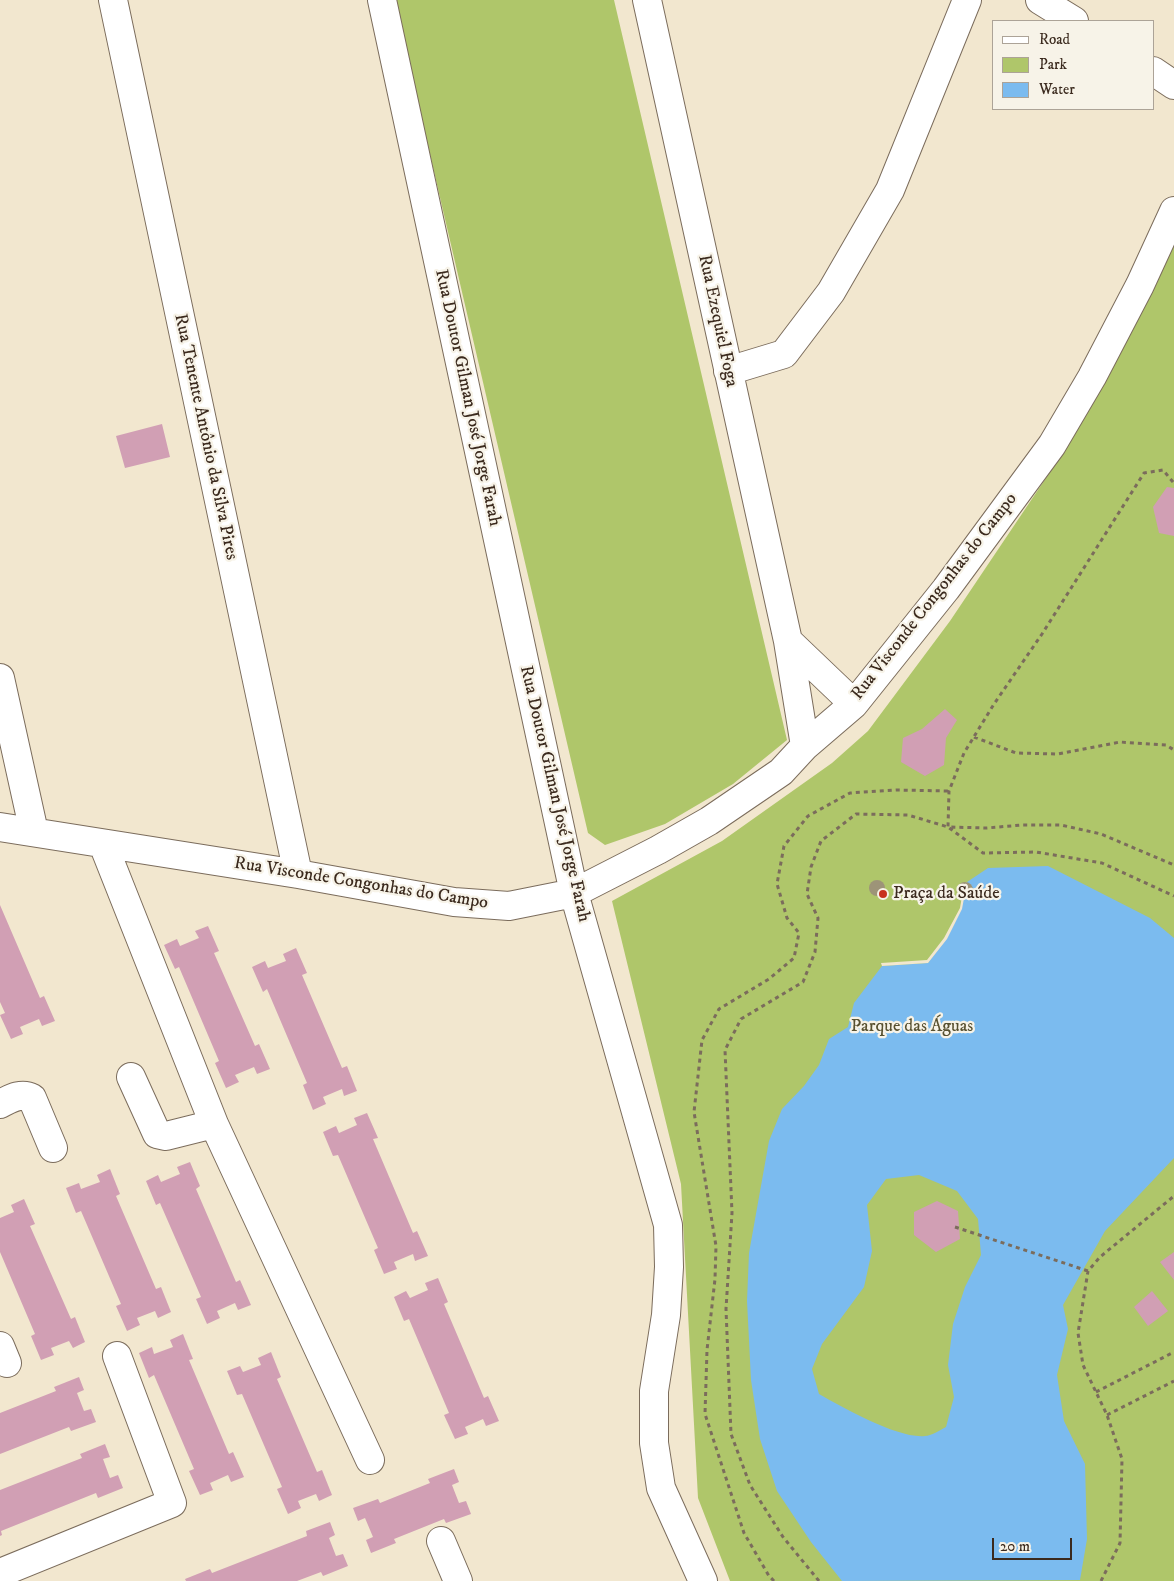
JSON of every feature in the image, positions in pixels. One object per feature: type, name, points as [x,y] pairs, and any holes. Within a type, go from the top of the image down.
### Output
[{"type":"street","name":"Rua Tenente Antônio da Silva Pires","points":[[113,0],[298,874]]},
{"type":"street","name":"Rua Doutor Gilman José Jorge Farah","points":[[382,0],[574,893],[668,1224],[669,1267],[666,1316],[654,1391],[654,1443],[662,1488],[704,1581]]},
{"type":"street","name":"Rua Ezequiel Foga","points":[[647,0],[788,641],[805,746]]},
{"type":"street","points":[[728,371],[784,354],[832,292],[890,190],[967,0]]},
{"type":"street","points":[[1040,0],[1072,20]]},
{"type":"street","points":[[1154,72],[1174,85]]},
{"type":"street","name":"Rua Visconde Congonhas do Campo","points":[[0,827],[298,874],[454,902],[509,906],[574,893],[709,821],[781,772],[805,746],[854,704],[946,589],[1052,446],[1096,369],[1140,285],[1174,211]]},
{"type":"street","points":[[788,641],[854,704]]},
{"type":"street","points":[[0,678],[34,832]]},
{"type":"street","points":[[103,844],[214,1124],[370,1460]]},
{"type":"street","points":[[131,1077],[157,1134],[166,1136],[214,1124]]},
{"type":"street","points":[[0,1104],[18,1096],[26,1095],[32,1098],[53,1148]]},
{"type":"street","points":[[0,1573],[172,1503],[116,1356]]},
{"type":"street","points":[[441,1541],[458,1581]]},
{"type":"path","points":[[948,827],[949,791],[964,753],[1089,562],[1144,473],[1163,470],[1173,482]]},
{"type":"path","points":[[974,737],[1016,753],[1058,754],[1120,742],[1166,744],[1174,750]]},
{"type":"path","points":[[774,1581],[769,1576],[744,1533],[705,1414],[707,1350],[715,1279],[716,1246],[694,1112],[702,1040],[719,1009],[769,979],[794,958],[799,933],[787,918],[777,884],[784,846],[808,816],[850,793],[896,790],[949,791]]},
{"type":"path","points":[[819,1581],[782,1537],[750,1486],[731,1434],[726,1309],[732,1213],[725,1050],[741,1019],[802,982],[815,952],[818,918],[807,894],[811,867],[821,841],[856,814],[908,815],[948,827],[987,828],[1022,825],[1061,825],[1100,834],[1174,865]]},
{"type":"path","points":[[948,827],[983,853],[1036,852],[1102,863],[1174,896]]},
{"type":"path","points":[[1101,1581],[1120,1543],[1122,1459],[1107,1415],[1083,1365],[1078,1333],[1088,1271],[1100,1257],[1174,1196]]},
{"type":"path","points":[[955,1227],[1088,1271]]},
{"type":"path","points":[[1096,1392],[1174,1352]]},
{"type":"path","points":[[1107,1415],[1174,1381]]},
{"type":"green space","points":[[394,0],[614,0],[787,740],[733,784],[665,824],[605,845],[588,833]]},
{"type":"green space","name":"Parque das Águas","points":[[1174,231],[1174,1581],[730,1581],[698,1498],[681,1184],[612,901],[722,841],[832,763],[868,731],[950,621],[1048,475]]},
{"type":"water","points":[[1048,866],[1150,918],[1174,938],[1174,1158],[1105,1231],[1063,1305],[1068,1329],[1057,1375],[1064,1421],[1085,1464],[1087,1539],[1080,1580],[842,1581],[811,1542],[777,1491],[760,1439],[751,1380],[747,1301],[749,1253],[769,1141],[782,1109],[804,1086],[819,1065],[829,1039],[848,1027],[854,1003],[882,966],[928,963],[954,925],[967,882],[988,868]],"holes":[[[919,1175],[957,1191],[978,1219],[981,1255],[965,1287],[953,1324],[948,1365],[954,1397],[946,1427],[927,1436],[914,1436],[900,1433],[870,1421],[819,1394],[812,1369],[822,1344],[864,1287],[872,1251],[867,1205],[886,1179]]]},
{"type":"pier","points":[[967,882],[962,909],[947,939],[928,963],[882,966],[881,963],[927,960],[944,938],[960,908],[964,884]]},
{"type":"building","points":[[162,424],[170,457],[125,468],[116,436]]},
{"type":"building","points":[[1167,487],[1174,488],[1174,536],[1159,533],[1153,507]]},
{"type":"building","points":[[945,709],[957,720],[946,738],[944,765],[925,776],[901,762],[903,738],[922,729]]},
{"type":"building","points":[[0,905],[40,998],[44,996],[55,1021],[42,1026],[39,1019],[20,1027],[23,1034],[11,1039],[0,1015],[5,1013],[0,1002]]},
{"type":"building","points":[[208,926],[219,951],[214,953],[255,1046],[259,1044],[270,1069],[257,1074],[254,1067],[235,1075],[239,1082],[226,1088],[215,1063],[219,1061],[179,967],[175,969],[164,945],[177,939],[180,946],[199,938],[195,931]]},
{"type":"building","points":[[296,948],[307,973],[302,975],[342,1068],[347,1066],[357,1091],[344,1096],[342,1089],[323,1097],[326,1104],[313,1110],[303,1085],[307,1083],[267,989],[263,992],[252,967],[265,961],[268,968],[286,961],[283,954]]},
{"type":"building","points":[[367,1113],[378,1138],[373,1139],[413,1233],[417,1231],[428,1256],[415,1261],[413,1254],[394,1262],[397,1269],[384,1274],[374,1250],[378,1248],[338,1155],[333,1156],[323,1132],[336,1126],[339,1133],[357,1125],[354,1118]]},
{"type":"building","points":[[190,1162],[200,1186],[196,1189],[236,1282],[240,1280],[251,1305],[238,1310],[235,1303],[217,1311],[220,1318],[207,1324],[196,1299],[201,1297],[160,1203],[156,1205],[146,1181],[158,1175],[161,1182],[180,1174],[177,1167]]},
{"type":"building","points":[[110,1169],[120,1194],[116,1196],[156,1289],[161,1287],[171,1312],[158,1318],[155,1311],[137,1318],[140,1325],[127,1331],[116,1306],[121,1304],[81,1211],[76,1213],[66,1188],[79,1183],[81,1189],[100,1182],[97,1175]]},
{"type":"building","points":[[24,1199],[35,1224],[30,1226],[71,1319],[75,1317],[85,1342],[73,1348],[69,1341],[51,1348],[54,1355],[41,1360],[31,1336],[35,1334],[0,1252],[0,1218],[14,1212],[11,1205]]},
{"type":"building","points":[[937,1201],[958,1211],[960,1239],[936,1252],[914,1235],[914,1212]]},
{"type":"building","points":[[1174,1252],[1174,1280],[1160,1262]]},
{"type":"building","points":[[438,1278],[448,1302],[444,1304],[484,1398],[488,1396],[499,1421],[486,1426],[483,1419],[465,1427],[468,1434],[455,1439],[444,1415],[449,1413],[409,1319],[404,1321],[394,1297],[406,1291],[410,1298],[428,1290],[425,1283]]},
{"type":"building","points":[[1152,1291],[1168,1311],[1148,1326],[1134,1307]]},
{"type":"building","points":[[183,1334],[193,1359],[189,1360],[229,1454],[233,1452],[244,1477],[231,1482],[228,1475],[210,1483],[213,1490],[200,1495],[189,1471],[194,1469],[154,1375],[149,1378],[139,1353],[152,1347],[154,1354],[173,1347],[170,1340]]},
{"type":"building","points":[[271,1352],[281,1377],[277,1379],[317,1472],[322,1470],[332,1495],[319,1501],[316,1494],[298,1501],[301,1508],[288,1514],[277,1489],[282,1487],[242,1394],[237,1395],[227,1371],[240,1366],[243,1372],[261,1365],[258,1358]]},
{"type":"building","points":[[79,1377],[84,1390],[77,1393],[84,1411],[91,1409],[96,1422],[71,1431],[69,1427],[0,1454],[0,1413],[56,1391],[54,1387]]},
{"type":"building","points":[[105,1444],[110,1457],[103,1459],[110,1478],[118,1475],[123,1488],[98,1498],[96,1493],[1,1531],[2,1535],[0,1536],[0,1490],[82,1458],[80,1454]]},
{"type":"building","points":[[454,1469],[459,1482],[452,1485],[459,1503],[466,1501],[471,1514],[446,1523],[444,1519],[394,1539],[396,1543],[371,1553],[366,1540],[373,1537],[365,1518],[358,1521],[353,1508],[378,1499],[380,1503],[430,1483],[428,1479]]},
{"type":"building","points":[[330,1522],[335,1535],[329,1538],[336,1556],[343,1554],[348,1566],[323,1576],[321,1572],[297,1581],[186,1581],[185,1579],[210,1569],[212,1573],[307,1536],[306,1531]]},
{"type":"place","name":"Praça da Saúde","points":[[883,894]]}]
